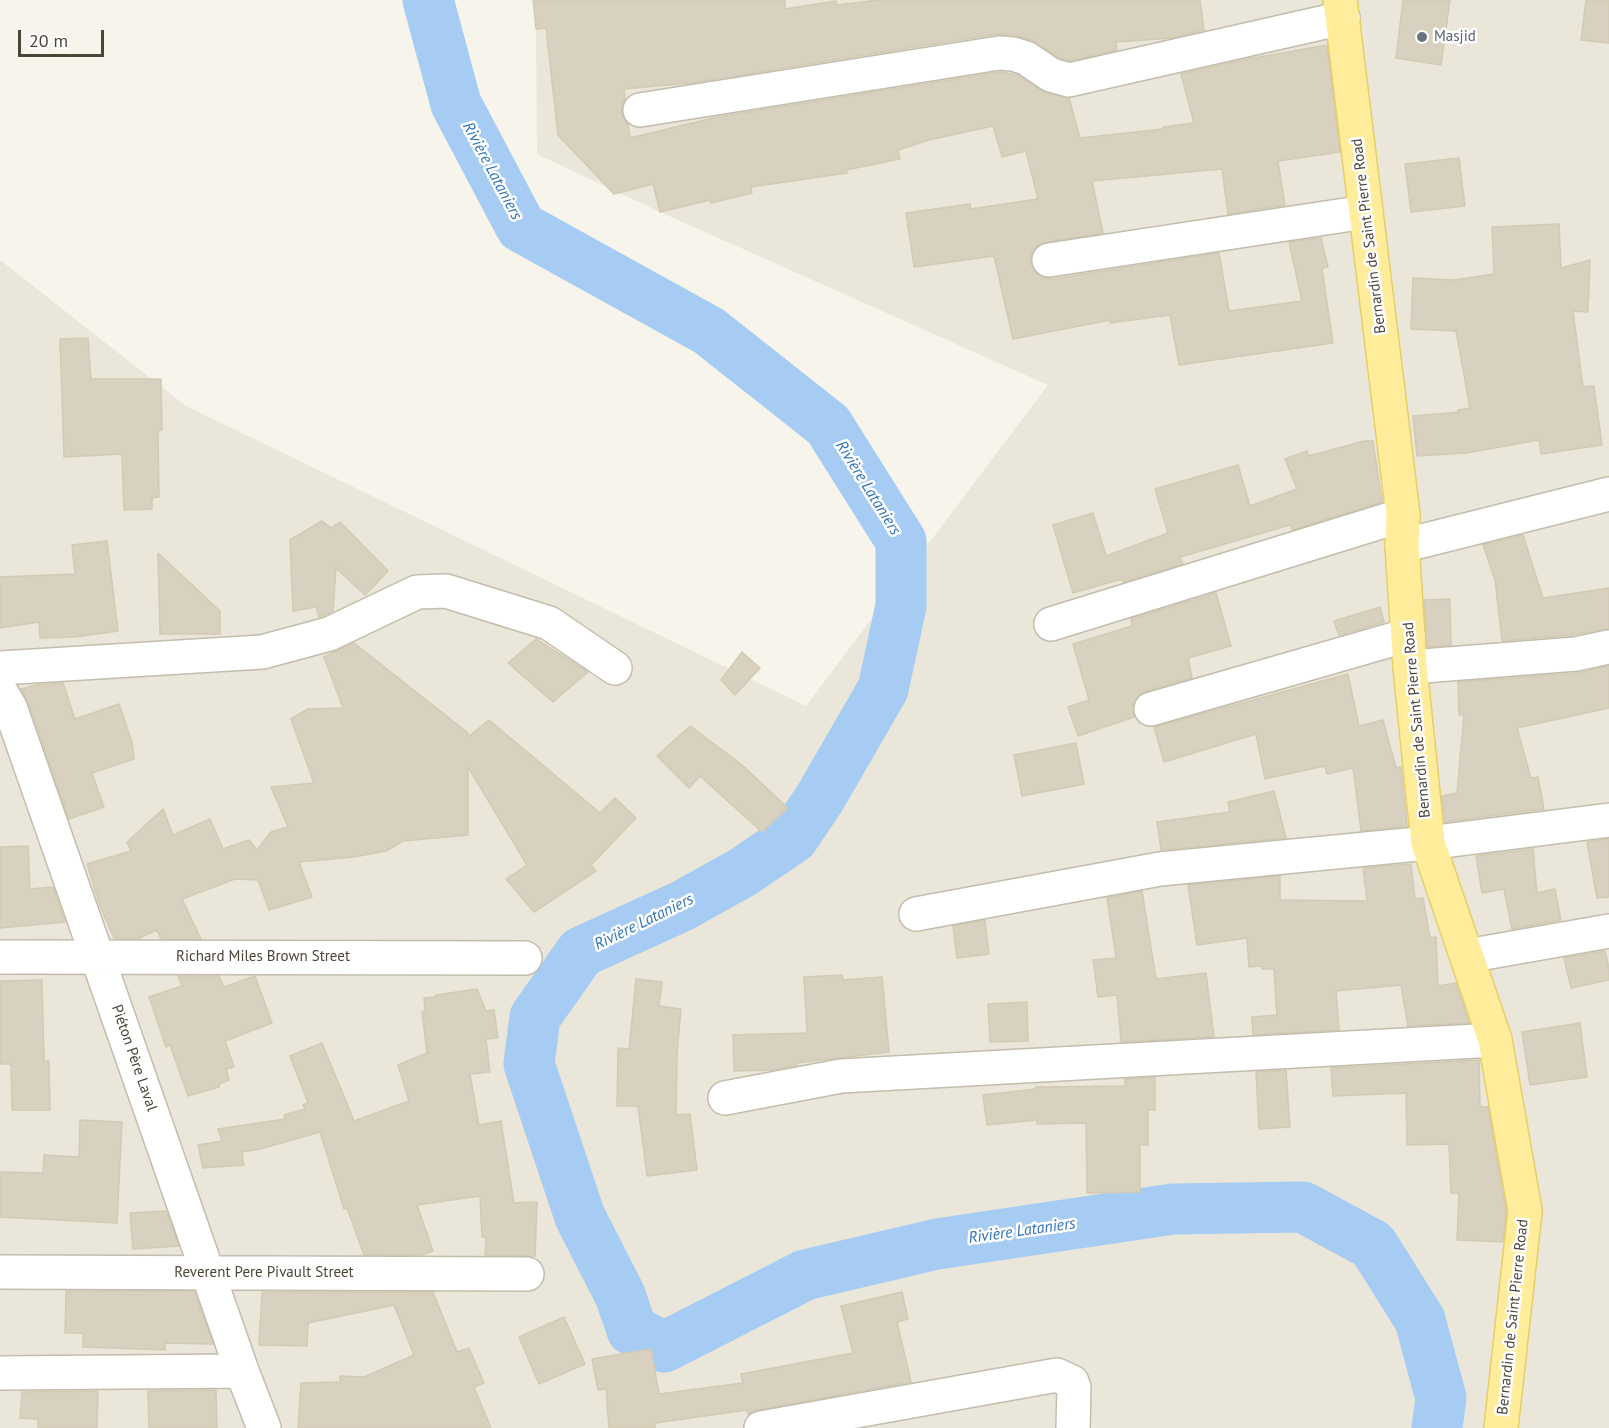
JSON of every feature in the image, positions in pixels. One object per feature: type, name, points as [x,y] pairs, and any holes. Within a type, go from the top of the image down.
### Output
[{"type":"main road","name":"Bernardin de Saint Pierre Road","points":[[1342,9],[1402,514],[1409,651],[1428,843],[1495,1040],[1525,1211],[1501,1428]]},
{"type":"street","points":[[640,110],[999,52],[1026,58],[1051,75],[1069,80],[1342,9]]},
{"type":"street","points":[[1049,260],[1365,212]]},
{"type":"street","points":[[1402,546],[1609,494]]},
{"type":"street","points":[[1051,624],[1402,514]]},
{"type":"street","points":[[0,668],[262,652],[329,634],[417,592],[446,591],[549,623],[615,668]]},
{"type":"street","points":[[1150,709],[1409,651],[1576,654],[1609,647]]},
{"type":"street","name":"Piéton Père Laval","points":[[0,690],[10,707],[242,1371],[264,1428]]},
{"type":"street","points":[[916,914],[1160,869],[1428,843],[1609,820]]},
{"type":"street","points":[[1467,956],[1609,932]]},
{"type":"street","name":"Richard Miles Brown Street","points":[[0,957],[525,958]]},
{"type":"street","points":[[725,1098],[841,1076],[1495,1040]]},
{"type":"street","name":"Reverent Pere Pivault Street","points":[[0,1272],[527,1274]]},
{"type":"street","points":[[0,1373],[242,1371]]},
{"type":"street","points":[[761,1428],[1058,1375],[1072,1382],[1074,1415]]},
{"type":"shaded area","points":[[533,0],[1609,0],[1609,1428],[0,1428],[0,260],[186,406],[806,706],[1048,385],[660,212],[537,154],[536,29]],"holes":[[[1599,302],[1541,315],[1481,320]]]},
{"type":"building","points":[[533,0],[785,0],[785,9],[836,1],[837,5],[878,0],[1200,0],[1204,30],[1172,38],[1116,42],[1117,50],[1069,61],[1059,58],[1032,40],[1015,35],[996,34],[690,83],[624,89],[625,99],[621,112],[628,124],[630,138],[717,117],[1000,72],[1018,75],[1046,93],[1069,98],[1080,138],[1163,129],[1163,127],[1194,123],[1181,74],[1327,45],[1340,152],[1278,161],[1285,205],[1228,214],[1222,169],[1092,181],[1103,233],[1046,242],[1037,246],[1030,262],[1035,272],[1043,278],[1052,279],[1219,253],[1229,311],[1302,301],[1289,242],[1321,238],[1328,267],[1322,268],[1333,343],[1179,365],[1170,315],[1110,323],[1110,320],[1013,339],[994,256],[914,267],[906,213],[970,204],[971,209],[1038,199],[1026,151],[1002,157],[993,126],[929,140],[898,150],[900,159],[846,170],[847,173],[751,187],[752,193],[711,203],[710,200],[660,212],[653,184],[614,194],[558,135],[546,28],[536,29]]},
{"type":"building","name":"Masjid","points":[[1403,0],[1450,0],[1441,65],[1396,58]]},
{"type":"building","points":[[1586,0],[1609,0],[1609,43],[1581,40]]},
{"type":"building","points":[[1459,158],[1465,206],[1411,212],[1405,164]]},
{"type":"building","points":[[1559,224],[1561,268],[1590,260],[1588,312],[1573,311],[1583,387],[1594,386],[1602,445],[1541,454],[1539,440],[1466,453],[1417,456],[1413,416],[1459,412],[1458,410],[1470,408],[1456,331],[1411,329],[1413,278],[1454,280],[1494,274],[1492,227]]},
{"type":"building","points":[[88,338],[91,379],[161,379],[162,430],[158,430],[159,497],[152,498],[152,509],[124,510],[122,454],[64,457],[60,339]]},
{"type":"building","points":[[1364,441],[1373,441],[1382,502],[1292,530],[1290,525],[1180,557],[1183,564],[1123,582],[1122,579],[1073,593],[1053,525],[1093,513],[1106,556],[1168,533],[1155,489],[1238,465],[1250,506],[1297,489],[1285,459],[1307,451],[1309,456]]},
{"type":"building","points":[[322,521],[331,528],[340,522],[388,571],[365,595],[336,568],[333,611],[319,617],[316,607],[293,611],[290,540]]},
{"type":"building","points":[[1523,535],[1543,598],[1609,588],[1609,629],[1573,635],[1502,641],[1495,580],[1483,545]]},
{"type":"building","points":[[107,541],[118,631],[75,637],[40,638],[39,622],[0,628],[0,577],[75,574],[72,545]]},
{"type":"building","points":[[158,553],[220,611],[220,634],[160,634]]},
{"type":"building","points":[[1216,593],[1231,646],[1188,658],[1192,678],[1146,691],[1138,696],[1133,705],[1134,717],[1078,736],[1068,707],[1089,700],[1073,644],[1132,626],[1131,619]]},
{"type":"building","points":[[1450,599],[1451,645],[1427,647],[1424,600]]},
{"type":"building","points":[[1380,607],[1384,622],[1339,635],[1334,621]]},
{"type":"building","points":[[536,639],[588,672],[553,702],[508,663]]},
{"type":"building","points":[[354,643],[468,733],[468,737],[489,720],[600,813],[615,798],[636,818],[591,865],[596,871],[534,912],[506,879],[527,865],[468,767],[468,835],[403,841],[386,851],[354,857],[299,862],[312,897],[269,910],[258,880],[235,879],[182,899],[201,939],[161,939],[157,930],[137,939],[114,938],[100,906],[87,864],[131,851],[127,842],[163,809],[173,835],[210,819],[223,849],[249,840],[257,850],[271,832],[288,827],[271,787],[314,783],[291,719],[308,709],[343,708],[324,657]]},
{"type":"building","points":[[742,652],[760,668],[735,695],[721,680]]},
{"type":"building","points":[[1609,666],[1609,708],[1517,728],[1531,778],[1538,777],[1544,809],[1445,822],[1442,796],[1457,793],[1464,715],[1459,715],[1458,682],[1578,673]]},
{"type":"building","points":[[1348,674],[1359,726],[1383,720],[1396,768],[1401,767],[1407,826],[1361,831],[1353,768],[1327,774],[1325,766],[1265,779],[1256,734],[1164,762],[1154,727]]},
{"type":"building","points":[[63,683],[75,719],[119,704],[132,742],[134,759],[92,773],[104,807],[69,819],[28,701],[21,689],[36,685]]},
{"type":"building","points":[[690,726],[741,764],[788,808],[762,832],[700,776],[689,788],[657,756]]},
{"type":"building","points":[[1076,743],[1084,784],[1022,796],[1014,755]]},
{"type":"building","points":[[1274,791],[1286,838],[1161,850],[1157,822],[1230,812],[1228,802]]},
{"type":"building","points":[[1609,839],[1609,897],[1597,898],[1587,842]]},
{"type":"building","points":[[28,846],[30,889],[53,887],[65,922],[0,928],[0,847]]},
{"type":"building","points":[[1533,849],[1537,893],[1555,889],[1561,920],[1512,929],[1504,889],[1482,893],[1476,856]]},
{"type":"building","points":[[1411,864],[1415,899],[1423,898],[1430,938],[1436,937],[1438,986],[1456,983],[1469,1023],[1408,1026],[1401,985],[1336,991],[1339,1030],[1253,1035],[1252,1017],[1277,1015],[1274,969],[1262,969],[1262,966],[1249,967],[1247,938],[1197,945],[1188,885],[1280,876],[1280,900],[1367,901],[1363,868]]},
{"type":"building","points":[[1142,891],[1156,979],[1206,973],[1214,1037],[1121,1042],[1117,995],[1098,997],[1093,960],[1116,958],[1107,898]]},
{"type":"building","points":[[985,920],[989,954],[957,958],[953,926]]},
{"type":"building","points":[[1605,951],[1609,980],[1571,988],[1564,958]]},
{"type":"building","points":[[842,975],[843,980],[882,977],[889,1052],[796,1063],[797,1065],[772,1070],[734,1071],[733,1035],[807,1033],[804,977]]},
{"type":"building","points":[[178,976],[219,976],[224,987],[255,976],[272,1023],[225,1041],[234,1067],[226,1069],[229,1080],[219,1084],[219,1087],[188,1096],[170,1045],[166,1047],[149,997],[182,986]]},
{"type":"building","points":[[636,979],[662,982],[659,1006],[681,1009],[677,1054],[676,1115],[690,1114],[697,1170],[647,1176],[638,1106],[617,1106],[618,1048],[629,1049]]},
{"type":"building","points":[[42,980],[44,1061],[49,1061],[50,1110],[12,1110],[11,1064],[0,1064],[0,981]]},
{"type":"building","points":[[477,989],[486,1011],[494,1010],[498,1038],[486,1039],[490,1072],[470,1074],[479,1125],[501,1121],[514,1203],[537,1202],[535,1256],[485,1255],[486,1237],[482,1237],[480,1196],[417,1205],[433,1251],[421,1255],[364,1255],[347,1208],[344,1209],[320,1132],[242,1152],[244,1165],[203,1168],[198,1145],[222,1141],[218,1129],[285,1119],[284,1115],[305,1109],[303,1105],[308,1103],[290,1056],[322,1043],[354,1121],[409,1101],[398,1065],[427,1053],[422,1012],[425,1011],[424,998]]},
{"type":"building","points":[[1027,1002],[1028,1041],[990,1042],[988,1004]]},
{"type":"building","points":[[1580,1023],[1587,1077],[1530,1085],[1522,1032]]},
{"type":"building","points":[[1479,1060],[1480,1107],[1488,1107],[1506,1212],[1503,1242],[1457,1240],[1459,1193],[1451,1193],[1449,1144],[1407,1145],[1406,1093],[1333,1096],[1331,1068]]},
{"type":"building","points":[[1286,1070],[1290,1127],[1259,1129],[1256,1072]]},
{"type":"building","points":[[1155,1077],[1155,1110],[1148,1110],[1148,1145],[1140,1145],[1140,1192],[1087,1193],[1086,1123],[1037,1124],[1037,1120],[987,1125],[983,1095],[1036,1089],[1036,1087],[1125,1086],[1125,1079]]},
{"type":"building","points":[[80,1120],[122,1122],[117,1223],[0,1217],[0,1172],[43,1173],[44,1155],[79,1157]]},
{"type":"building","points":[[166,1211],[179,1246],[133,1249],[130,1213]]},
{"type":"building","points":[[66,1291],[194,1291],[213,1344],[165,1343],[165,1350],[83,1347],[83,1333],[65,1333]]},
{"type":"building","points":[[262,1292],[433,1292],[457,1352],[469,1348],[484,1383],[474,1387],[491,1428],[298,1428],[301,1383],[340,1382],[340,1376],[364,1377],[414,1355],[394,1305],[308,1323],[307,1346],[259,1345]]},
{"type":"building","points":[[902,1292],[908,1319],[897,1322],[911,1382],[758,1410],[748,1414],[747,1410],[655,1423],[655,1428],[609,1428],[606,1389],[598,1390],[592,1359],[651,1349],[659,1394],[743,1383],[741,1374],[853,1353],[841,1306]]},
{"type":"building","points":[[564,1317],[585,1364],[539,1384],[519,1337]]},
{"type":"building","points":[[216,1390],[217,1428],[149,1428],[148,1391]]},
{"type":"building","points":[[98,1391],[97,1428],[38,1428],[38,1419],[20,1418],[22,1392]]},
{"type":"waterway","name":"Rivière Lataniers","points":[[428,0],[456,104],[521,227],[709,331],[828,425],[901,541],[901,606],[883,689],[820,798],[793,838],[743,872],[682,906],[581,952],[535,1017],[529,1064],[580,1217],[620,1295],[632,1330],[664,1347],[805,1275],[937,1244],[1173,1209],[1303,1207],[1373,1245],[1420,1320],[1441,1398],[1437,1428]]},
{"type":"place","name":"Masjid","points":[[1422,37]]}]
